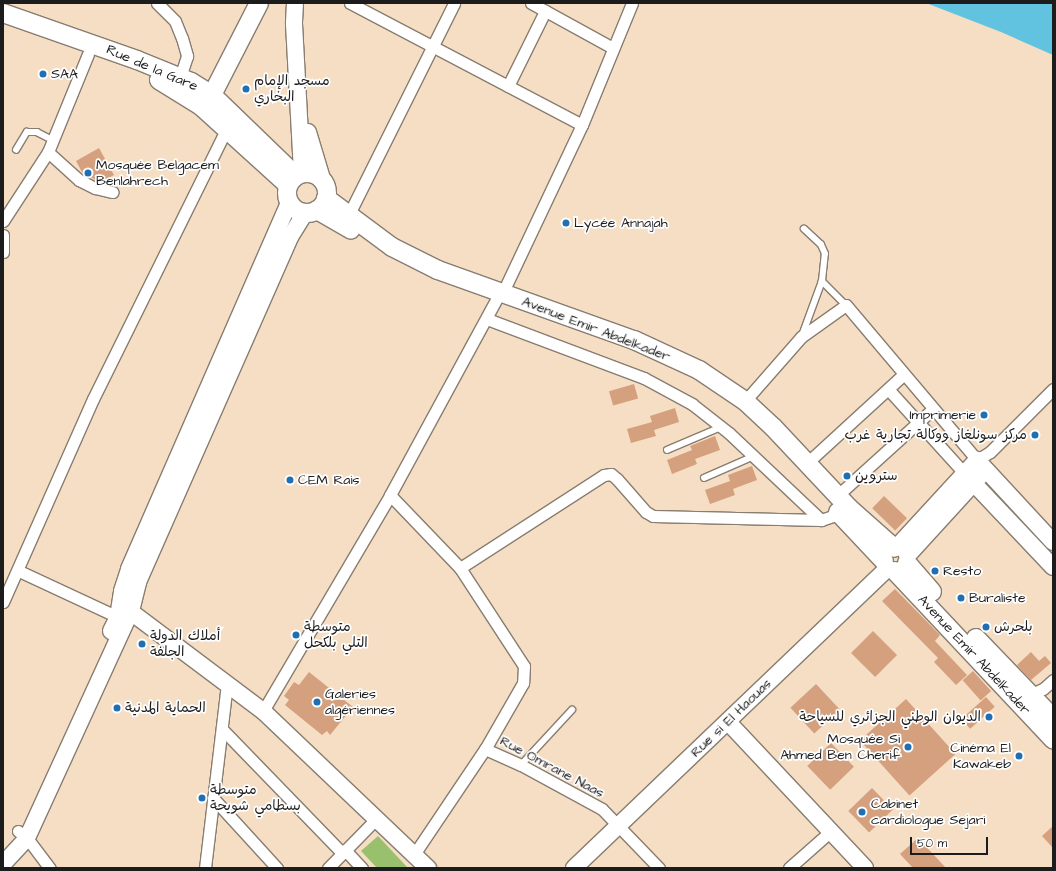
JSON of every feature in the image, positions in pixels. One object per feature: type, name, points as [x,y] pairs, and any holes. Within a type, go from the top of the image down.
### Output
[{"type":"main road","points":[[212,95],[259,3]]},
{"type":"main road","points":[[295,3],[294,24],[300,108],[317,200]]},
{"type":"main road","name":"Rue de la Gare","points":[[3,13],[89,48],[149,75],[179,91],[227,128],[294,184]]},
{"type":"main road","name":"Rue de la Gare","points":[[3,26],[89,48],[180,78],[212,95],[294,184]]},
{"type":"main road","points":[[300,108],[293,208],[317,200]]},
{"type":"main road","points":[[8,858],[23,835],[123,610],[138,582],[290,237],[317,200],[314,174],[294,184],[124,581],[123,610]]},
{"type":"main road","name":"Avenue Emir Abdelkader","points":[[317,200],[348,216],[392,247],[438,270],[499,297],[630,351],[695,381],[737,410],[799,468],[843,506],[1031,700],[1053,718]]},
{"type":"main road","name":"Avenue Emir Abdelkader","points":[[317,200],[396,260],[499,297],[583,321],[674,358],[705,375],[745,401],[808,462],[843,506]]},
{"type":"main road","points":[[984,461],[1053,542]]},
{"type":"main road","name":"Rue si El Haouas","points":[[574,868],[728,722],[896,559],[984,461]]},
{"type":"main road","points":[[969,479],[1053,567]]},
{"type":"main road","points":[[123,610],[227,683],[263,711],[415,853],[428,868]]},
{"type":"main road","name":"Avenue Emir Abdelkader","points":[[1031,700],[1053,739]]},
{"type":"main road","points":[[728,722],[865,868]]},
{"type":"street","points":[[156,3],[175,21],[182,38],[187,56],[180,78]]},
{"type":"street","points":[[350,3],[582,125]]},
{"type":"street","points":[[348,216],[454,3]]},
{"type":"street","points":[[531,3],[613,48]]},
{"type":"street","points":[[263,711],[390,495],[499,297],[582,125],[632,3]]},
{"type":"street","points":[[508,86],[545,11]]},
{"type":"street","points":[[3,221],[48,152],[89,48]]},
{"type":"street","points":[[4,597],[19,571],[92,399],[227,128]]},
{"type":"street","points":[[48,152],[79,180],[95,188],[113,192]]},
{"type":"street","points":[[3,235],[3,252]]},
{"type":"street","points":[[745,401],[801,337],[846,305],[933,409],[984,461],[1053,389]]},
{"type":"street","points":[[487,319],[644,378],[692,404],[722,426],[821,520]]},
{"type":"street","points":[[808,462],[903,375]]},
{"type":"street","points":[[888,389],[969,479]]},
{"type":"street","points":[[460,568],[604,475],[611,474],[646,512],[653,516],[821,520],[843,506],[918,423],[933,409]]},
{"type":"street","points":[[390,495],[460,568],[524,666],[525,674],[523,683],[485,749]]},
{"type":"street","points":[[19,571],[123,610]]},
{"type":"street","points":[[1031,700],[1053,680]]},
{"type":"street","points":[[205,868],[227,683]]},
{"type":"street","points":[[222,729],[344,852],[362,868]]},
{"type":"street","name":"Rue Omrane Naas","points":[[415,853],[485,749],[521,765],[588,800],[619,825],[659,868]]},
{"type":"street","points":[[213,798],[277,868]]},
{"type":"street","points":[[328,868],[376,818]]},
{"type":"street","points":[[789,868],[831,831]]},
{"type":"street","points":[[23,835],[50,868]]},
{"type":"lane","points":[[16,150],[27,132],[37,132],[53,140]]},
{"type":"lane","points":[[801,337],[822,281],[825,254],[821,245],[804,229]]},
{"type":"lane","points":[[822,281],[846,305]]},
{"type":"lane","points":[[667,450],[722,426]]},
{"type":"lane","points":[[704,478],[754,456]]},
{"type":"lane","points":[[521,765],[572,710]]},
{"type":"green space","points":[[378,836],[408,868],[377,868],[361,851]]},
{"type":"water","points":[[926,3],[1053,3],[1053,55],[1001,32]]},
{"type":"building","points":[[99,148],[114,175],[101,182],[83,174],[76,161]]},
{"type":"building","points":[[634,384],[638,398],[613,406],[609,391]]},
{"type":"building","points":[[675,408],[679,422],[654,430],[656,436],[631,443],[627,429],[652,422],[650,416]]},
{"type":"building","points":[[715,436],[720,450],[695,459],[697,464],[672,474],[667,460],[692,450],[690,446]]},
{"type":"building","points":[[752,466],[757,480],[733,489],[735,495],[710,504],[705,490],[730,481],[728,475]]},
{"type":"building","points":[[884,496],[907,518],[895,530],[872,508]]},
{"type":"building","points":[[895,589],[940,635],[935,641],[967,675],[956,685],[934,662],[938,658],[882,601]]},
{"type":"building","points":[[873,631],[897,655],[875,677],[851,653]]},
{"type":"building","points":[[1031,652],[1039,661],[1045,656],[1051,663],[1031,680],[1017,665]]},
{"type":"building","points":[[973,671],[991,691],[981,700],[963,680]]},
{"type":"building","name":"Galeries algériennes","points":[[309,672],[353,707],[330,735],[327,731],[322,735],[285,705],[289,700],[284,696],[294,682],[299,685]]},
{"type":"building","points":[[816,684],[840,710],[814,733],[790,708]]},
{"type":"building","points":[[986,697],[995,707],[970,729],[961,719]]},
{"type":"building","name":"Mosquée Si Ahmed Ben Cherif","points":[[906,699],[956,754],[909,795],[860,740]]},
{"type":"building","points":[[831,743],[854,767],[830,790],[807,766]]},
{"type":"building","points":[[872,788],[893,810],[869,833],[848,811]]},
{"type":"building","points":[[1053,826],[1053,848],[1042,836]]},
{"type":"building","points":[[918,838],[946,868],[913,868],[900,854]]},
{"type":"place","name":"SAA","points":[[43,74]]},
{"type":"place","name":"مسجد الإمام البخاري","points":[[246,89]]},
{"type":"place","name":"Mosquée Belgacem Benlahrech","points":[[88,173]]},
{"type":"place","name":"Lycée Annajah","points":[[566,223]]},
{"type":"place","name":"Imprimerie","points":[[984,415]]},
{"type":"place","name":"مركز سونلغاز ووكالة تجارية غرب","points":[[1035,435]]},
{"type":"place","name":"ستروين","points":[[847,476]]},
{"type":"place","name":"CEM Rais","points":[[290,480]]},
{"type":"place","name":"Resto","points":[[935,571]]},
{"type":"place","name":"Buraliste","points":[[961,598]]},
{"type":"place","name":"بلحرش","points":[[986,627]]},
{"type":"place","name":"متوسطة التلي بلكحل","points":[[296,635]]},
{"type":"place","name":"أملاك الدولة الجلفة","points":[[142,644]]},
{"type":"place","name":"Galeries algériennes","points":[[317,702]]},
{"type":"place","name":"الحماية المدنية","points":[[117,708]]},
{"type":"place","name":"الديوان الوطني الجزائري للسياحة","points":[[989,717]]},
{"type":"place","name":"Mosquée Si Ahmed Ben Cherif","points":[[908,747]]},
{"type":"place","name":"Cinéma El Kawakeb","points":[[1019,756]]},
{"type":"place","name":"متوسطة بسطامي شويحة","points":[[202,798]]},
{"type":"place","name":"Cabinet cardiologue Sejari","points":[[862,812]]}]
